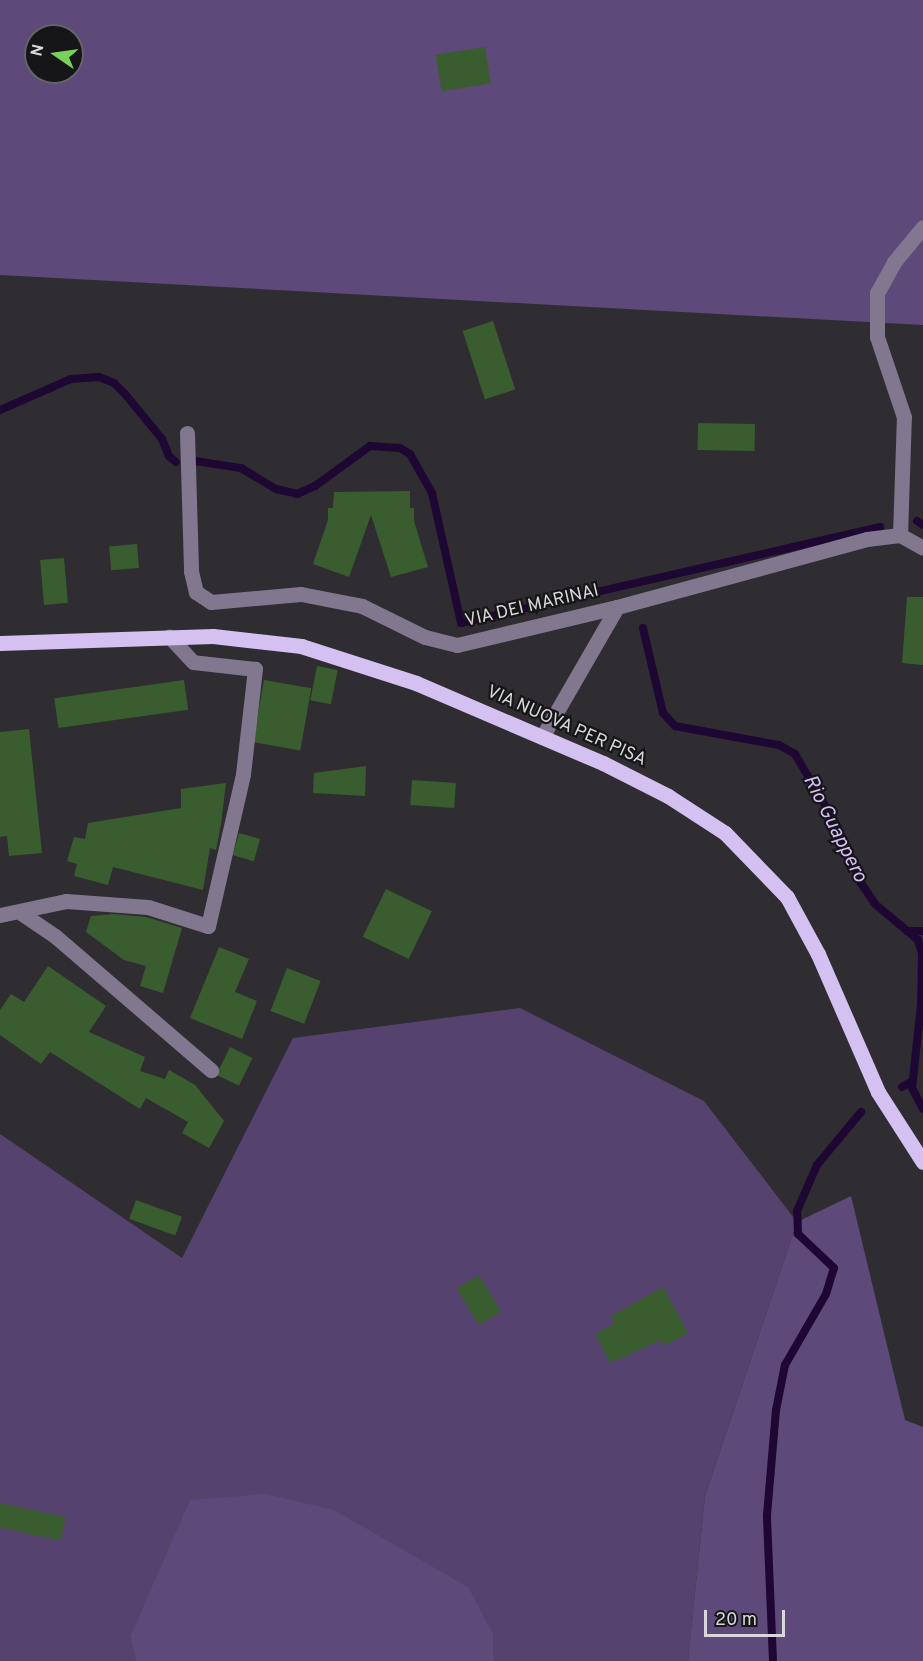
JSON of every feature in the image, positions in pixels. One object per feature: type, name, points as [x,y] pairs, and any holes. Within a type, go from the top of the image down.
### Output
[{"type":"main road","name":"VIA NUOVA PER PISA","points":[[0,643],[169,636],[263,639],[337,655],[416,683],[542,737],[635,778],[693,810],[760,866],[802,922],[878,1092],[923,1162]]},
{"type":"street","points":[[923,227],[894,262],[877,292],[877,337],[904,417],[900,535],[923,548]]},
{"type":"street","name":"VIA DEI MARINAI","points":[[187,433],[191,571],[196,592],[211,602],[301,594],[362,606],[425,637],[457,645],[617,608],[867,539],[900,535]]},
{"type":"street","name":"VIA DEI MARINAI","points":[[542,737],[617,608]]},
{"type":"street","points":[[0,915],[21,913],[66,902],[148,907],[208,926],[243,774],[255,669],[193,662],[169,636]]},
{"type":"street","points":[[21,913],[55,936],[211,1070]]},
{"type":"shaded area","points":[[0,0],[923,0],[923,325],[0,275]]},
{"type":"shaded area","points":[[520,1008],[704,1101],[797,1222],[705,1496],[688,1661],[494,1661],[493,1634],[130,1637],[136,1661],[0,1661],[0,1134],[182,1258],[293,1038]]},
{"type":"shaded area","points":[[851,1196],[905,1420],[923,1427],[923,1661],[688,1661],[705,1496],[797,1222]]},
{"type":"shaded area","points":[[265,1494],[334,1510],[468,1587],[493,1634],[494,1661],[136,1661],[130,1637],[190,1500]]},
{"type":"building","points":[[485,47],[491,84],[441,91],[436,55]]},
{"type":"building","points":[[493,321],[515,389],[485,399],[463,331]]},
{"type":"building","points":[[698,423],[755,424],[755,451],[698,450]]},
{"type":"building","points":[[410,491],[410,508],[414,508],[414,521],[428,567],[391,577],[371,515],[349,577],[313,564],[328,520],[328,508],[333,508],[334,492]]},
{"type":"building","points":[[137,544],[139,568],[111,570],[109,546]]},
{"type":"building","points":[[64,558],[68,603],[44,605],[40,560]]},
{"type":"building","points":[[907,597],[923,597],[923,665],[902,663]]},
{"type":"building","points":[[317,666],[338,670],[331,704],[310,700]]},
{"type":"building","points":[[184,680],[188,710],[58,728],[54,698]]},
{"type":"building","points":[[264,680],[311,688],[300,750],[253,742]]},
{"type":"building","points":[[29,729],[42,853],[9,856],[7,836],[0,837],[0,732]]},
{"type":"building","points":[[366,766],[365,796],[313,793],[314,773]]},
{"type":"building","points":[[412,780],[456,783],[454,808],[410,805]]},
{"type":"building","points":[[226,783],[216,850],[210,848],[203,890],[113,867],[108,885],[74,876],[77,864],[67,861],[74,837],[85,839],[88,823],[181,808],[181,789]]},
{"type":"building","points":[[239,833],[260,839],[254,861],[233,855]]},
{"type":"building","points":[[386,889],[432,911],[409,959],[363,937]]},
{"type":"building","points":[[114,914],[146,917],[182,928],[163,993],[140,986],[146,966],[124,960],[86,932],[91,916]]},
{"type":"building","points":[[219,947],[249,959],[235,992],[257,1001],[242,1039],[190,1018]]},
{"type":"building","points":[[48,966],[106,1006],[89,1032],[145,1057],[140,1071],[165,1079],[169,1070],[195,1085],[224,1121],[209,1148],[182,1133],[188,1122],[146,1098],[140,1109],[50,1052],[41,1064],[0,1035],[0,1010],[11,994],[24,1002]]},
{"type":"building","points":[[287,968],[321,981],[304,1024],[271,1011]]},
{"type":"building","points":[[230,1047],[252,1058],[239,1086],[216,1075]]},
{"type":"building","points":[[136,1200],[182,1217],[175,1236],[129,1219]]},
{"type":"building","points":[[479,1275],[501,1312],[479,1325],[457,1288]]},
{"type":"building","points":[[663,1287],[688,1333],[664,1346],[661,1340],[610,1363],[595,1334],[615,1323],[611,1316]]},
{"type":"building","points":[[0,1503],[66,1517],[61,1540],[0,1528]]},
{"type":"waterway","name":"Rio Guappero","points":[[0,410],[71,379],[99,377],[114,383],[125,394],[162,439],[169,456],[176,462]]},
{"type":"waterway","name":"Rio Guappero","points":[[195,461],[241,468],[276,489],[297,494],[315,486],[370,446],[400,448],[410,454],[432,493],[461,623],[880,527]]},
{"type":"waterway","points":[[917,521],[923,525]]},
{"type":"waterway","name":"Rio Guappero","points":[[643,628],[663,713],[675,726],[779,745],[795,754],[837,826],[861,883],[875,904],[918,940],[922,954],[921,1005],[912,1088],[923,1109]]},
{"type":"waterway","points":[[907,931],[923,931]]},
{"type":"waterway","points":[[902,1087],[912,1081]]},
{"type":"waterway","points":[[773,1661],[767,1515],[776,1410],[785,1365],[826,1294],[834,1268],[798,1234],[797,1211],[817,1165],[861,1112]]}]
